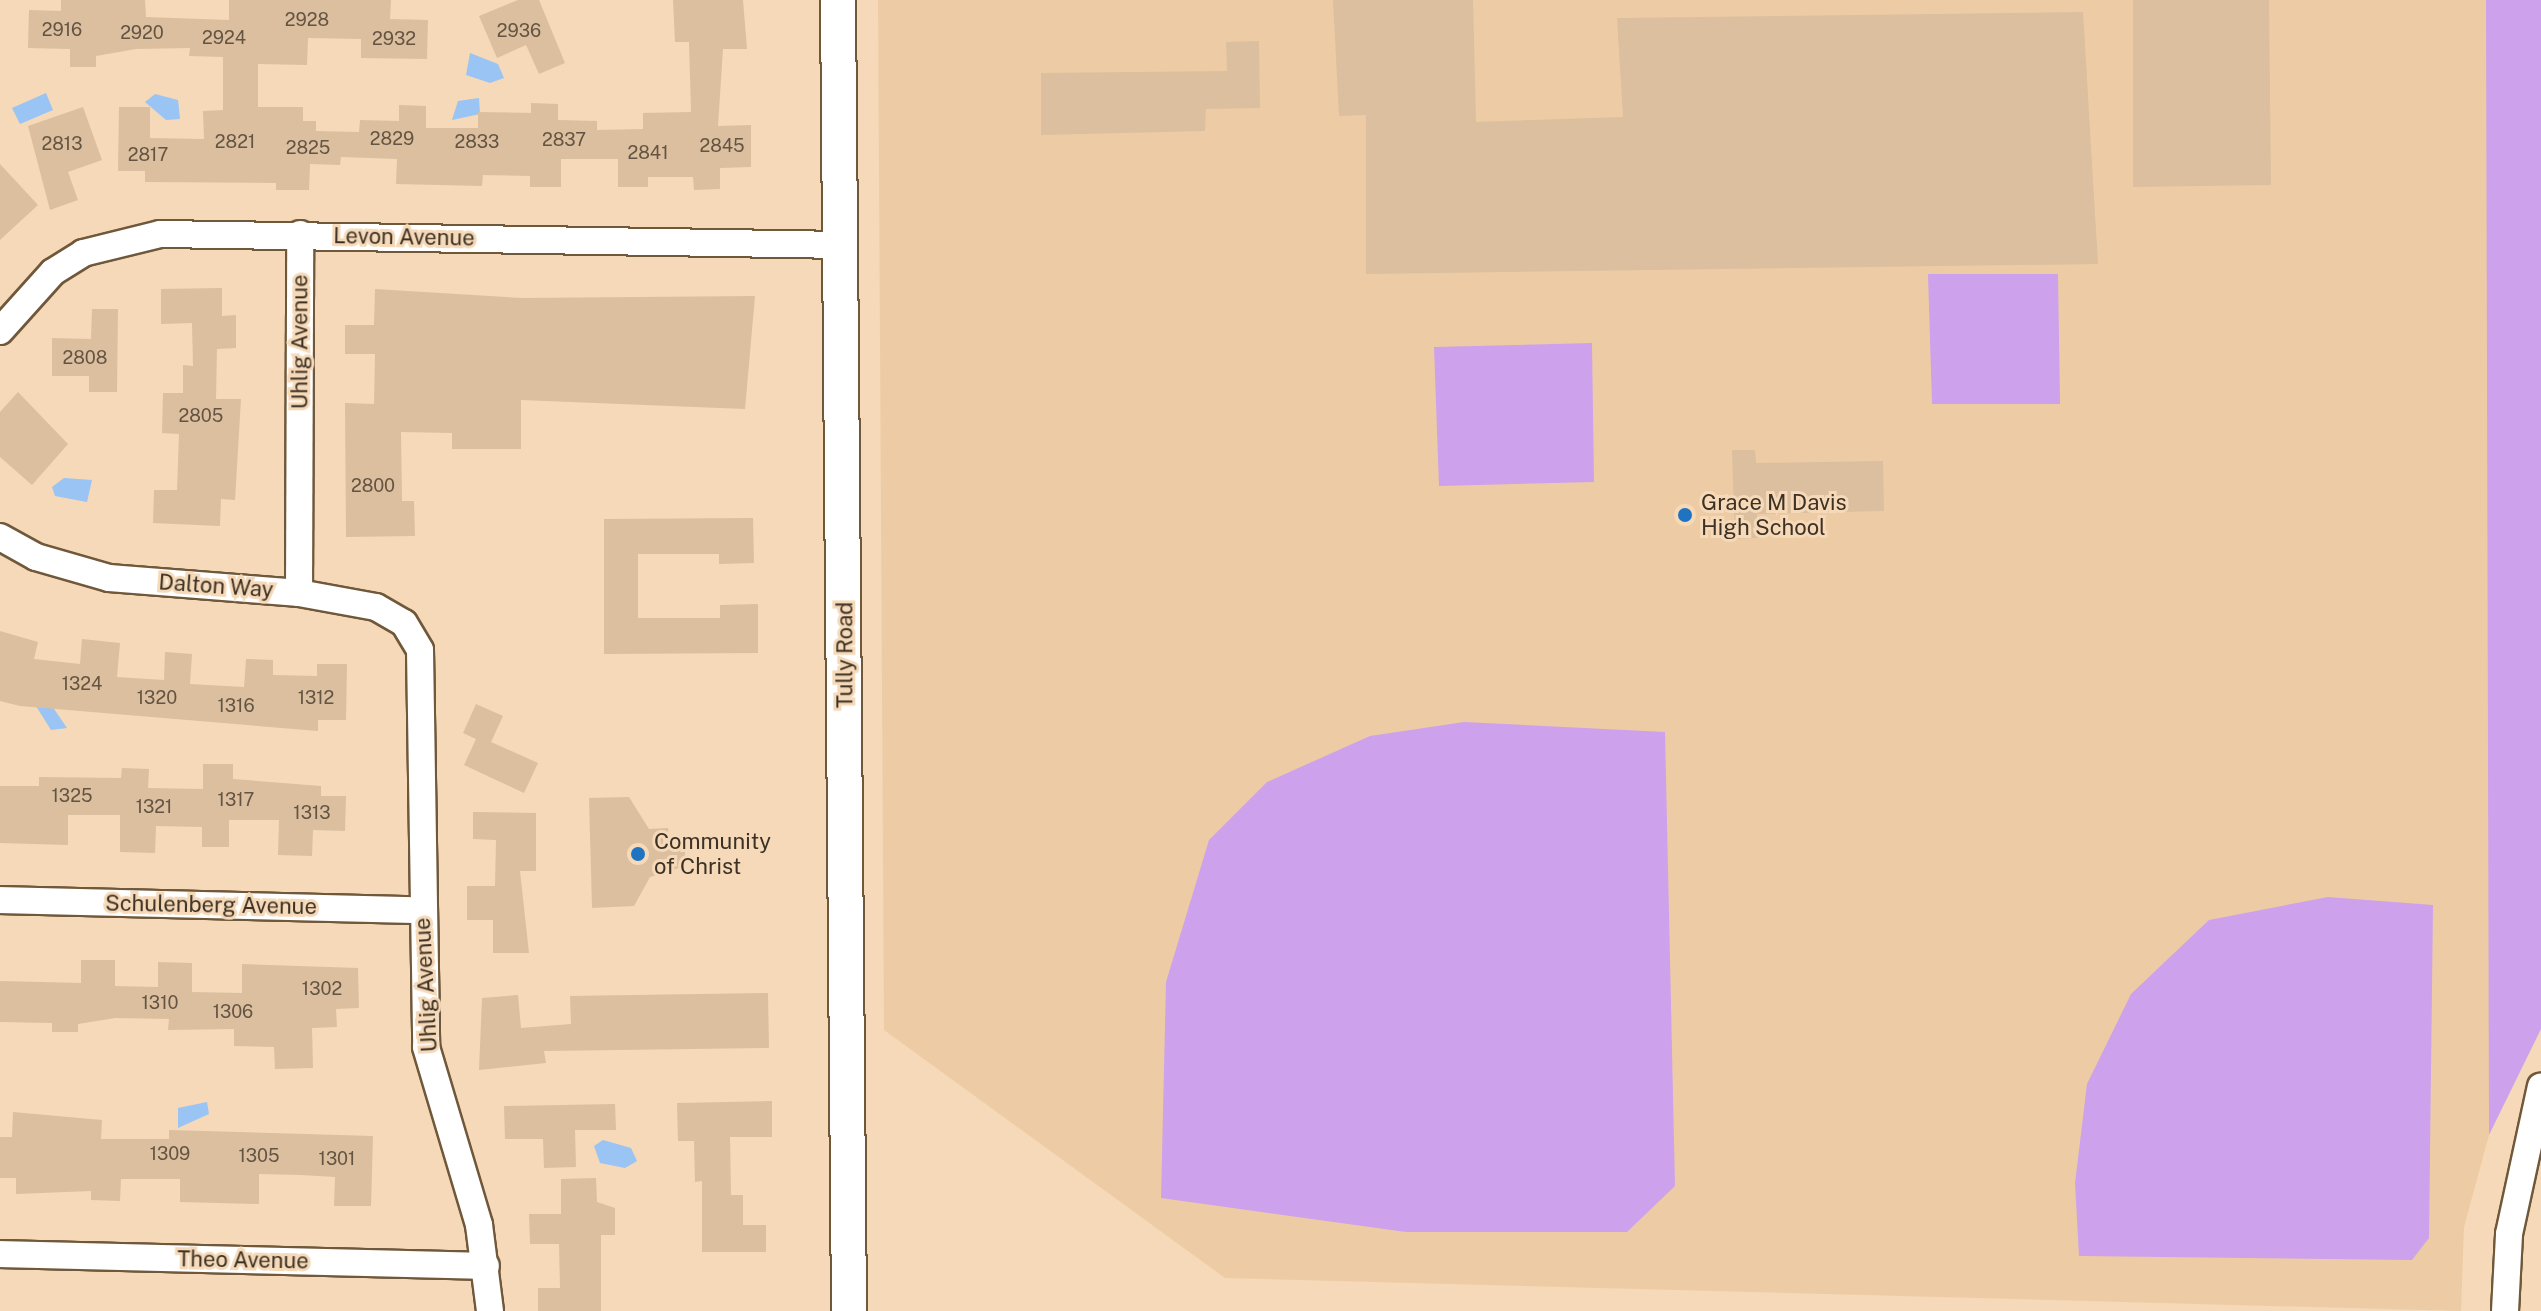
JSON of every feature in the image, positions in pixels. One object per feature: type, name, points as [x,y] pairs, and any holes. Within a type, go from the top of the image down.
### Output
[{"type":"main road","name":"Tully Road","points":[[838,0],[849,1311]]},
{"type":"street","name":"Levon Avenue","points":[[0,331],[53,272],[121,239],[300,234],[842,245]]},
{"type":"street","name":"Uhlig Avenue","points":[[299,593],[300,234]]},
{"type":"street","name":"Dalton Way","points":[[0,537],[36,557],[109,578],[299,593],[376,607],[404,623],[420,650]]},
{"type":"street","name":"Uhlig Avenue","points":[[420,650],[426,1047],[486,1266],[490,1311]]},
{"type":"street","name":"Schulenberg Avenue","points":[[0,900],[422,910]]},
{"type":"street","points":[[2505,1311],[2509,1234],[2541,1086]]},
{"type":"street","name":"Theo Avenue","points":[[0,1254],[486,1266]]},
{"type":"shaded area","name":"Grace M Davis High School","points":[[878,0],[2489,0],[2489,1135],[2464,1227],[2461,1311],[1225,1278],[884,1030]]},
{"type":"shaded area","points":[[2486,0],[2541,0],[2541,1029],[2489,1135]]},
{"type":"shaded area","points":[[1928,274],[2058,274],[2060,404],[1932,404]]},
{"type":"shaded area","points":[[1592,343],[1594,482],[1439,486],[1434,347]]},
{"type":"shaded area","points":[[1464,722],[1665,732],[1675,1186],[1627,1232],[1406,1232],[1161,1198],[1166,982],[1209,840],[1267,782],[1370,736]]},
{"type":"shaded area","points":[[2328,897],[2433,905],[2429,1238],[2412,1260],[2079,1256],[2075,1183],[2087,1084],[2131,994],[2209,920]]},
{"type":"water","points":[[470,53],[498,64],[504,78],[490,83],[466,75]]},
{"type":"water","points":[[46,93],[53,110],[20,124],[12,108]]},
{"type":"water","points":[[155,94],[178,100],[180,119],[166,120],[145,102]]},
{"type":"water","points":[[479,98],[480,114],[452,120],[458,101]]},
{"type":"water","points":[[64,478],[92,480],[87,502],[55,496],[52,487]]},
{"type":"water","points":[[36,706],[52,706],[67,728],[51,730]]},
{"type":"water","points":[[207,1102],[209,1114],[178,1128],[178,1108]]},
{"type":"water","points":[[603,1140],[631,1148],[637,1161],[625,1168],[600,1163],[594,1146]]},
{"type":"building","points":[[61,0],[145,0],[146,17],[229,20],[229,0],[391,0],[390,19],[428,20],[427,59],[361,58],[361,39],[308,38],[307,65],[258,64],[258,107],[303,107],[303,121],[316,121],[316,131],[359,132],[360,120],[399,121],[399,105],[426,106],[426,128],[478,128],[478,112],[531,113],[531,103],[558,104],[558,120],[597,121],[597,130],[643,129],[643,113],[691,112],[689,42],[675,42],[673,0],[743,0],[747,49],[723,49],[718,126],[751,125],[751,167],[720,168],[720,189],[694,190],[693,177],[648,177],[648,187],[618,187],[618,159],[561,159],[561,187],[530,187],[530,176],[483,175],[482,186],[396,184],[397,159],[341,157],[340,165],[310,164],[309,190],[276,190],[276,183],[145,182],[145,171],[118,171],[119,107],[150,107],[150,138],[204,139],[203,111],[223,110],[223,57],[189,56],[190,48],[136,49],[96,56],[96,67],[70,67],[70,49],[28,48],[29,10],[61,11]]},
{"type":"building","points":[[518,0],[539,0],[565,63],[539,74],[526,45],[497,58],[479,16]]},
{"type":"building","points":[[1333,0],[1473,0],[1476,122],[1623,117],[1617,18],[2083,12],[2098,264],[1366,274],[1366,115],[1339,116]]},
{"type":"building","points":[[2133,0],[2269,0],[2271,185],[2133,187]]},
{"type":"building","points":[[1259,41],[1260,108],[1206,109],[1205,131],[1041,135],[1041,73],[1227,71],[1226,42]]},
{"type":"building","points":[[83,107],[102,160],[68,172],[78,200],[50,210],[28,126]]},
{"type":"building","points":[[0,164],[38,205],[0,240]]},
{"type":"building","points":[[222,288],[222,316],[236,315],[236,348],[217,349],[216,399],[241,399],[235,500],[221,499],[220,526],[153,523],[154,490],[177,490],[179,434],[162,433],[163,393],[183,393],[183,365],[193,366],[192,323],[161,324],[161,289]]},
{"type":"building","points":[[375,289],[522,298],[755,296],[745,409],[521,400],[521,449],[452,449],[452,433],[401,432],[402,501],[414,501],[415,536],[346,537],[345,403],[374,404],[375,354],[345,354],[345,325],[374,325]]},
{"type":"building","points":[[92,309],[118,309],[117,392],[89,392],[89,376],[52,376],[52,338],[91,339]]},
{"type":"building","points":[[18,392],[68,444],[32,485],[0,457],[0,412]]},
{"type":"building","points":[[1732,450],[1755,450],[1756,463],[1883,461],[1884,511],[1757,514],[1758,538],[1735,539]]},
{"type":"building","points":[[753,518],[754,563],[719,564],[719,554],[638,554],[638,618],[720,618],[720,605],[758,604],[758,653],[604,654],[604,519]]},
{"type":"building","points":[[0,631],[38,642],[34,659],[80,664],[82,639],[120,643],[117,677],[164,680],[165,652],[192,654],[190,684],[244,687],[246,659],[273,660],[273,675],[317,676],[317,664],[347,664],[346,720],[318,720],[318,731],[20,706],[0,701]]},
{"type":"building","points":[[476,704],[503,716],[491,742],[538,763],[524,793],[464,765],[476,739],[463,733]]},
{"type":"building","points":[[203,764],[233,764],[233,779],[321,786],[321,796],[346,796],[345,831],[313,830],[312,856],[278,855],[279,820],[229,820],[229,847],[202,847],[202,827],[156,826],[155,853],[120,852],[120,815],[68,815],[68,845],[0,843],[0,786],[39,786],[39,777],[121,778],[122,768],[149,769],[148,788],[203,789]]},
{"type":"building","name":"Community of Christ","points":[[629,797],[649,829],[668,828],[669,841],[685,840],[685,866],[650,877],[634,906],[592,908],[589,798]]},
{"type":"building","points":[[473,812],[536,813],[536,871],[520,871],[529,953],[493,953],[493,920],[467,920],[467,886],[495,886],[496,840],[473,839]]},
{"type":"building","points":[[81,960],[115,960],[115,986],[158,987],[158,962],[192,963],[192,992],[242,993],[242,964],[358,968],[359,1008],[336,1009],[337,1027],[312,1028],[313,1068],[275,1069],[274,1047],[234,1046],[234,1029],[168,1030],[169,1019],[115,1018],[78,1024],[78,1032],[52,1032],[52,1023],[0,1022],[0,981],[81,983]]},
{"type":"building","points":[[768,993],[769,1048],[544,1051],[546,1063],[479,1070],[482,998],[518,995],[521,1028],[571,1024],[570,996]]},
{"type":"building","points":[[772,1101],[772,1137],[730,1137],[731,1195],[743,1195],[743,1225],[766,1225],[766,1252],[702,1252],[702,1181],[695,1182],[694,1141],[678,1141],[677,1103]]},
{"type":"building","points":[[615,1104],[616,1130],[575,1130],[576,1167],[544,1168],[543,1139],[505,1139],[504,1106]]},
{"type":"building","points":[[13,1112],[102,1120],[101,1139],[169,1139],[169,1130],[373,1136],[371,1206],[334,1206],[335,1177],[301,1175],[259,1174],[259,1204],[180,1202],[180,1179],[121,1179],[120,1201],[91,1200],[91,1191],[16,1194],[16,1178],[0,1178],[0,1137],[12,1137]]},
{"type":"building","points":[[596,1178],[597,1202],[615,1208],[615,1235],[601,1235],[601,1311],[538,1311],[538,1288],[560,1288],[559,1244],[530,1244],[529,1214],[561,1214],[561,1179]]},
{"type":"place","name":"Grace M Davis High School","points":[[1685,515]]},
{"type":"place","name":"Community of Christ","points":[[638,854]]}]
